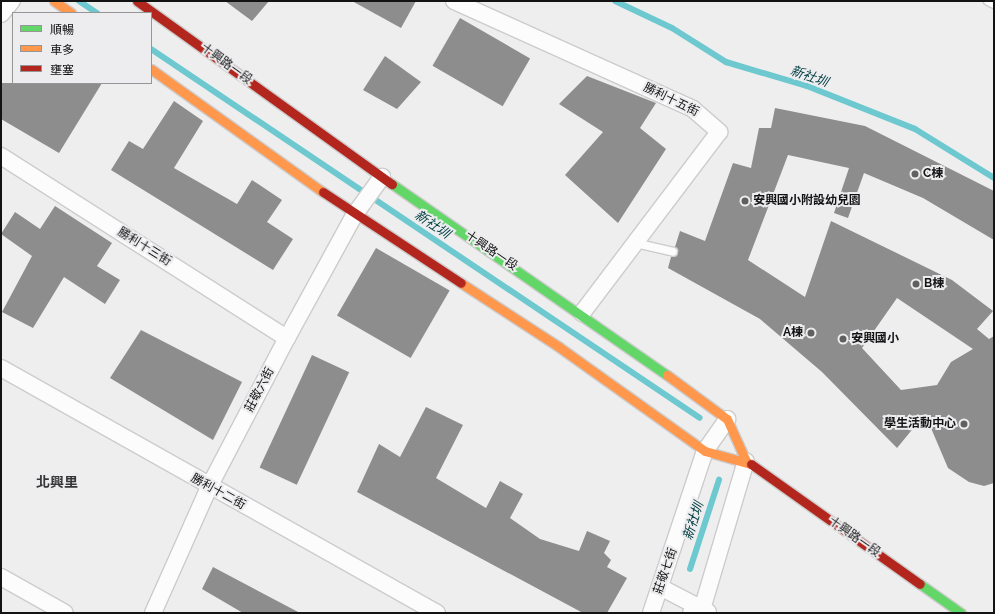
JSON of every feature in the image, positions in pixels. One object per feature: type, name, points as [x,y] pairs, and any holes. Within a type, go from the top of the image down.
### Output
[{"type":"street","points":[[1,14],[12,1]]},
{"type":"street","points":[[54,1],[70,12]]},
{"type":"street","name":"十興路一段","points":[[137,1],[382,177],[582,313],[727,419],[746,461]]},
{"type":"street","name":"勝利十五街","points":[[454,1],[693,109],[719,132],[582,313]]},
{"type":"street","name":"十興路一段","points":[[152,70],[355,214],[559,347],[705,451],[746,461],[961,613]]},
{"type":"street","name":"勝利十三街","points":[[1,156],[287,338]]},
{"type":"street","name":"莊敬六街","points":[[153,613],[209,487],[287,338],[355,214],[382,177]]},
{"type":"street","name":"勝利十二街","points":[[1,368],[209,487],[437,613]]},
{"type":"street","name":"莊敬七街","points":[[651,613],[705,451],[727,419]]},
{"type":"street","points":[[660,587],[701,611],[746,461]]},
{"type":"street","points":[[1,577],[65,613]]},
{"type":"lane","points":[[988,1],[994,4]]},
{"type":"lane","points":[[635,243],[673,252]]},
{"type":"building","points":[[225,1],[269,1],[252,21]]},
{"type":"building","points":[[352,1],[416,1],[401,28]]},
{"type":"building","points":[[460,18],[530,58],[503,106],[432,66]]},
{"type":"building","points":[[385,56],[421,82],[397,109],[363,90]]},
{"type":"building","points":[[587,76],[656,103],[640,128],[666,149],[618,223],[565,175],[603,132],[559,104]]},
{"type":"building","points":[[1,83],[101,84],[59,153],[1,119]]},
{"type":"building","points":[[174,101],[203,121],[174,168],[237,204],[252,180],[282,200],[267,222],[293,239],[273,270],[111,170],[129,141],[143,149]]},
{"type":"building","points":[[775,108],[865,126],[994,191],[994,240],[923,198],[864,173],[848,218],[834,213],[849,168],[788,155],[748,260],[805,297],[831,221],[952,280],[993,311],[977,329],[989,339],[994,336],[994,483],[984,486],[969,482],[948,468],[925,414],[897,448],[822,372],[760,319],[668,268],[671,257],[678,254],[675,247],[680,231],[705,241],[733,163],[751,168],[759,128],[771,128]],"holes":[[[897,298],[973,349],[951,362],[937,385],[901,390],[862,348]]]},
{"type":"building","points":[[55,206],[112,243],[97,266],[120,280],[105,304],[64,277],[33,328],[2,312],[32,256],[1,234],[15,212],[40,229]]},
{"type":"building","points":[[376,248],[450,290],[411,358],[337,316]]},
{"type":"building","points":[[141,330],[242,382],[213,440],[110,378]]},
{"type":"building","points":[[312,355],[349,372],[297,485],[260,467]]},
{"type":"building","points":[[426,407],[463,425],[436,478],[486,508],[500,481],[523,494],[510,518],[540,539],[579,551],[587,531],[610,541],[604,553],[611,560],[607,567],[627,578],[607,613],[583,613],[357,492],[379,444],[400,457]]},
{"type":"building","points":[[213,567],[300,613],[243,613],[202,589]]},
{"type":"waterway","name":"新社圳","points":[[79,1],[96,12]]},
{"type":"waterway","name":"新社圳","points":[[615,1],[672,28],[726,62],[807,86],[915,129],[994,178]]},
{"type":"waterway","name":"新社圳","points":[[152,50],[700,418]]},
{"type":"waterway","name":"新社圳","points":[[690,569],[719,480]]},
{"type":"traffic: fast","points":[[392,184],[667,375]]},
{"type":"traffic: fast","points":[[920,584],[961,613]]},
{"type":"traffic: slow","points":[[54,1],[70,12]]},
{"type":"traffic: slow","points":[[152,70],[323,192]]},
{"type":"traffic: slow","points":[[461,283],[559,347],[705,451],[751,464]]},
{"type":"traffic: slow","points":[[667,375],[727,419],[746,461]]},
{"type":"traffic: jam","points":[[137,1],[392,184]]},
{"type":"traffic: jam","points":[[323,192],[461,283]]},
{"type":"traffic: jam","points":[[751,464],[920,584]]},
{"type":"place","name":"C棟","points":[[915,174]]},
{"type":"place","name":"安興國小附設幼兒園","points":[[745,201]]},
{"type":"place","name":"B棟","points":[[916,284]]},
{"type":"place","name":"A棟","points":[[811,333]]},
{"type":"place","name":"安興國小","points":[[843,339]]},
{"type":"place","name":"學生活動中心","points":[[964,424]]},
{"type":"district","name":"北興里","points":[[57,482]]}]
